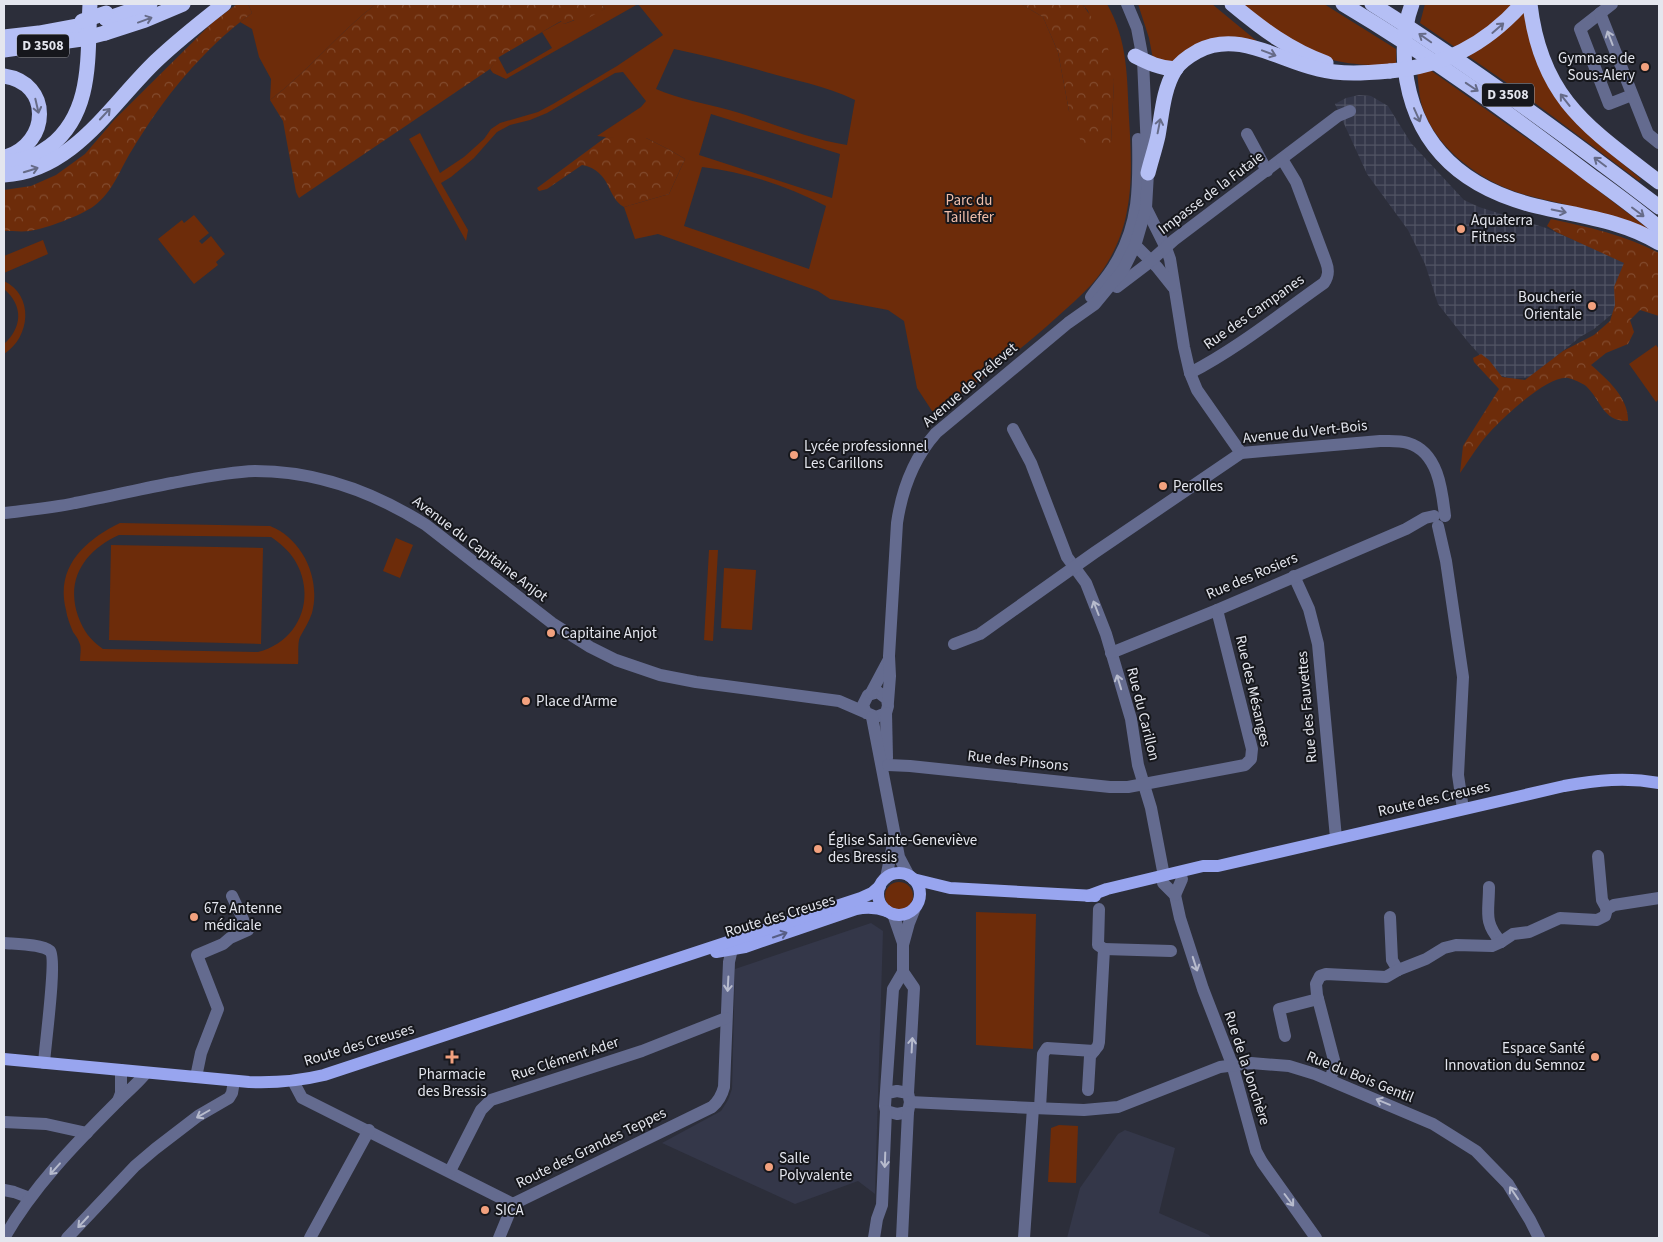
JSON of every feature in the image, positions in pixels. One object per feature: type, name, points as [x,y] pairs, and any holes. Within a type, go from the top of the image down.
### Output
[{"type":"highway","points":[[4,159],[24,160],[42,152],[65,133],[76,116],[86,82],[90,4]]},
{"type":"highway","points":[[56,158],[75,135],[87,114],[104,17],[128,4]]},
{"type":"highway","name":"D 3508","points":[[4,50],[27,48],[82,28],[104,17],[150,4]]},
{"type":"highway","name":"D 3508","points":[[104,17],[145,20],[183,4]]},
{"type":"highway","points":[[4,175],[32,170],[56,158],[87,134],[156,61],[224,4]]},
{"type":"highway","points":[[1232,4],[1273,36],[1304,54],[1338,66],[1368,71],[1390,71]]},
{"type":"highway","name":"D 3508","points":[[1343,4],[1382,27],[1536,132],[1659,228]]},
{"type":"highway","name":"D 3508","points":[[1372,4],[1514,100],[1659,207]]},
{"type":"highway","points":[[1412,4],[1406,22],[1404,40],[1405,68],[1411,102],[1429,138],[1440,153],[1480,186],[1503,197],[1623,227],[1659,243]]},
{"type":"highway","points":[[1148,173],[1165,96],[1176,69],[1184,60],[1207,46],[1218,43],[1232,43],[1249,46],[1319,70],[1347,73],[1390,71],[1430,65],[1464,51],[1497,30],[1522,4]]},
{"type":"highway","points":[[1530,4],[1538,47],[1546,69],[1558,90],[1575,112],[1599,136],[1659,182]]},
{"type":"highway","name":"D 3508","points":[[4,37],[82,28]]},
{"type":"highway","points":[[1139,58],[1157,66],[1176,69]]},
{"type":"highway","points":[[4,76],[20,81],[31,90],[38,103],[39,123],[30,142],[20,152],[4,159]]},
{"type":"highway","points":[[1612,146],[1659,186]]},
{"type":"main road","name":"Route des Creuses","points":[[911,878],[950,888],[1088,896],[1107,889],[1164,879],[1182,878],[1206,872],[1218,866],[1336,838],[1593,781],[1622,778],[1659,783]]},
{"type":"main road","name":"Route des Creuses","points":[[1164,879],[1203,866],[1218,866]]},
{"type":"main road","points":[[900,874],[911,878],[919,888],[918,903],[906,914],[890,913],[879,900],[883,882],[900,874]]},
{"type":"main road","name":"Route des Creuses","points":[[4,1059],[270,1083],[324,1075],[756,931],[862,898],[872,894],[883,882]]},
{"type":"main road","name":"Route des Creuses","points":[[918,903],[950,888]]},
{"type":"main road","name":"Route des Creuses","points":[[682,957],[745,946],[865,907],[877,908],[890,913]]},
{"type":"street","name":"Avenue de Prélevet","points":[[1068,323],[1134,240],[1138,194],[1139,58],[1118,4]]},
{"type":"street","name":"Avenue de Prélevet","points":[[889,800],[887,707],[890,676],[888,661],[897,523],[900,502],[909,474],[926,445],[936,433],[1068,323],[1095,304],[1123,270],[1146,208],[1148,173],[1137,28],[1127,4]]},
{"type":"street","points":[[1612,4],[1580,30],[1610,104],[1632,95]]},
{"type":"street","points":[[1600,13],[1648,134],[1659,143]]},
{"type":"street","name":"Impasse de la Futaie","points":[[1095,304],[1338,116],[1350,111]]},
{"type":"street","points":[[1247,134],[1267,171]]},
{"type":"street","name":"Rue des Campanes","points":[[1190,374],[1210,363],[1246,338],[1324,283],[1326,279],[1328,273],[1326,262],[1296,182],[1282,159]]},
{"type":"street","points":[[1146,208],[1166,248],[1190,374],[1197,390],[1241,453]]},
{"type":"street","points":[[1159,235],[1134,240],[1173,287]]},
{"type":"street","name":"Rue du Carillon","points":[[1013,429],[1031,463],[1067,557],[1086,583],[1106,634],[1130,719],[1138,765],[1151,808],[1164,879]]},
{"type":"street","name":"Avenue du Vert-Bois","points":[[1074,566],[1241,453],[1380,441],[1401,441],[1421,450],[1432,463],[1436,475],[1439,520],[1447,532],[1446,561],[1463,677],[1458,775],[1463,809]]},
{"type":"street","name":"Avenue du Capitaine Anjot","points":[[4,513],[61,506],[238,472],[289,473],[331,481],[368,494],[408,513],[552,623],[616,660],[660,675],[696,682],[840,701],[869,715]]},
{"type":"street","name":"Rue des Rosiers","points":[[1111,653],[1406,529],[1439,520]]},
{"type":"street","points":[[954,644],[980,634],[1074,566]]},
{"type":"street","name":"Rue des Fauvettes","points":[[1294,576],[1309,609],[1318,644],[1336,838]]},
{"type":"street","name":"Rue des Mésanges","points":[[1144,784],[1239,767],[1252,759],[1252,748],[1217,610]]},
{"type":"street","name":"Avenue de Prélevet","points":[[868,695],[888,661]]},
{"type":"street","points":[[882,694],[887,707],[879,717],[869,715],[863,705],[868,695],[882,694]]},
{"type":"street","name":"Avenue du Capitaine Anjot","points":[[840,701],[868,695]]},
{"type":"street","name":"Avenue de Prélevet","points":[[869,715],[889,800],[899,857],[911,878]]},
{"type":"street","name":"Rue des Pinsons","points":[[888,765],[1110,787],[1128,787],[1144,784]]},
{"type":"street","name":"Avenue de Prélevet","points":[[883,882],[892,858],[894,837]]},
{"type":"street","points":[[1598,856],[1602,900],[1607,909]]},
{"type":"street","points":[[1175,895],[1182,878]]},
{"type":"street","points":[[1164,879],[1175,895]]},
{"type":"street","points":[[1489,887],[1488,921],[1491,931],[1501,942]]},
{"type":"street","name":"Rue de la Jonchère","points":[[1175,895],[1180,918],[1203,989],[1232,1064],[1256,1151],[1316,1238]]},
{"type":"street","points":[[196,1077],[201,1053],[218,1009],[197,955],[223,944],[230,938],[248,930],[232,896]]},
{"type":"street","points":[[1330,1080],[1335,1064],[1318,999],[1316,984],[1320,976],[1326,974],[1386,977],[1456,945],[1492,946],[1513,934],[1529,932],[1560,918],[1597,920],[1605,916],[1607,909],[1614,905],[1659,898]]},
{"type":"street","points":[[902,1238],[914,988],[904,972],[904,945],[909,922],[918,903]]},
{"type":"street","points":[[1099,909],[1098,945],[1104,949],[1171,951]]},
{"type":"street","points":[[890,913],[904,945]]},
{"type":"street","points":[[1390,917],[1392,960],[1398,970]]},
{"type":"street","points":[[732,949],[738,941],[756,931]]},
{"type":"street","points":[[4,943],[40,947],[49,950],[52,954],[51,992],[44,1062]]},
{"type":"street","name":"Route des Grandes Teppes","points":[[293,1081],[302,1098],[513,1204],[712,1107],[720,1098],[724,1087],[728,962],[732,949]]},
{"type":"street","points":[[1088,1090],[1090,1056],[1099,1042],[1104,949]]},
{"type":"street","points":[[874,1238],[877,1219],[882,1205],[885,1098],[887,1093],[893,989],[904,972]]},
{"type":"street","points":[[1285,1036],[1278,1009],[1318,999]]},
{"type":"street","name":"Rue Clément Ader","points":[[450,1171],[481,1110],[491,1100],[642,1051],[726,1018]]},
{"type":"street","points":[[1024,1238],[1043,1054],[1047,1048],[1094,1051]]},
{"type":"street","name":"Rue du Bois Gentil","points":[[909,1102],[1084,1110],[1118,1107],[1232,1064],[1251,1063],[1289,1066],[1330,1080],[1433,1124],[1476,1152],[1508,1184],[1539,1238]]},
{"type":"street","points":[[118,1101],[121,1093],[120,1070]]},
{"type":"street","points":[[4,1238],[30,1198],[88,1133],[146,1073]]},
{"type":"street","points":[[67,1238],[135,1166],[198,1116],[229,1098],[234,1081]]},
{"type":"street","points":[[887,1093],[897,1091],[909,1102]]},
{"type":"street","points":[[886,1111],[897,1114],[909,1102]]},
{"type":"street","points":[[4,1122],[46,1124],[88,1133]]},
{"type":"street","points":[[310,1238],[369,1130]]},
{"type":"street","points":[[4,1190],[30,1198]]},
{"type":"street","points":[[499,1238],[513,1204]]},
{"type":"shaded area","points":[[1359,95],[1371,96],[1388,106],[1411,143],[1464,200],[1479,207],[1546,228],[1626,262],[1634,296],[1531,377],[1511,379],[1498,375],[1468,342],[1438,304],[1425,264],[1408,230],[1367,174],[1335,104],[1346,98]]},
{"type":"shaded area","points":[[871,923],[883,931],[875,1194],[858,1181],[795,1204],[662,1143],[721,1111],[728,1100],[732,1089],[735,969]]},
{"type":"shaded area","points":[[1125,1130],[1175,1148],[1159,1213],[1209,1235],[1211,1238],[1067,1238],[1080,1188],[1118,1134]]},
{"type":"green space","points":[[237,4],[248,4],[252,13],[200,59],[171,93],[144,130],[111,187],[101,200],[80,214],[45,227],[27,231],[4,231],[4,190],[31,186],[56,175],[85,154],[115,119],[213,22]]},
{"type":"green space","points":[[248,4],[376,4],[349,27],[298,77],[270,100],[271,79],[259,57],[252,29],[240,22],[252,13]]},
{"type":"green space","points":[[376,4],[601,4],[605,9],[577,24],[574,20],[564,24],[561,21],[499,57],[490,69],[299,198],[296,192],[283,121],[270,100],[298,77],[349,27]]},
{"type":"green space","points":[[601,4],[638,4],[506,79],[493,73],[490,69],[498,57],[507,74],[552,48],[542,32],[562,21],[564,24],[605,9]]},
{"type":"green space","name":"Parc du Taillefer","points":[[638,4],[1021,4],[1043,17],[1058,52],[1069,111],[1111,142],[1114,81],[1088,11],[1082,4],[1107,4],[1114,18],[1123,46],[1128,88],[1131,155],[1131,180],[1128,204],[1124,225],[1113,252],[1098,277],[1070,306],[1012,356],[934,414],[917,388],[904,321],[888,310],[830,299],[818,291],[658,234],[635,239],[624,207],[669,194],[685,159],[646,138],[597,136],[641,107],[646,101],[623,72],[615,73],[547,113],[510,125],[497,132],[474,158],[441,183],[468,230],[466,241],[409,139],[420,133],[440,173],[464,157],[484,139],[491,129],[500,123],[538,112],[553,104],[617,66],[663,35]],"holes":[[[674,49],[808,83],[832,90],[855,100],[847,145],[817,139],[744,114],[656,89]],[[711,114],[840,154],[832,198],[699,155]],[[702,167],[734,172],[766,181],[797,192],[826,206],[809,269],[684,226]]]},
{"type":"green space","points":[[1021,4],[1082,4],[1106,37],[1114,81],[1111,142],[1103,148],[1083,147],[1069,111],[1058,52],[1043,17]]},
{"type":"green space","points":[[1138,4],[1212,4],[1258,42],[1243,40],[1171,63],[1153,59],[1149,38]]},
{"type":"green space","points":[[1240,4],[1324,4],[1396,49],[1396,65],[1357,64],[1320,56],[1296,45]]},
{"type":"green space","points":[[1425,4],[1524,4],[1528,32],[1600,145],[1641,179],[1639,181],[1520,92],[1420,23]]},
{"type":"green space","points":[[1416,60],[1566,166],[1650,230],[1605,215],[1517,192],[1497,184],[1470,168],[1446,146],[1428,120],[1421,101]]},
{"type":"green space","points":[[606,137],[646,138],[685,159],[669,194],[624,207],[618,203],[604,178],[599,173],[592,168],[582,165],[547,189],[539,191],[537,188]]},
{"type":"green space","points":[[194,215],[209,233],[199,241],[202,244],[211,236],[225,254],[216,262],[218,265],[194,284],[158,239],[182,220],[184,223]]},
{"type":"green space","points":[[1551,219],[1620,236],[1659,253],[1659,316],[1640,310],[1630,320],[1634,332],[1628,344],[1606,353],[1591,365],[1610,383],[1621,397],[1625,405],[1628,421],[1613,418],[1608,414],[1586,386],[1568,378],[1558,379],[1534,393],[1508,414],[1487,436],[1460,473],[1463,446],[1499,389],[1474,362],[1473,358],[1481,354],[1489,360],[1502,377],[1525,380],[1563,351],[1594,335],[1610,321],[1615,305],[1614,287],[1624,263],[1556,232],[1547,226]]},
{"type":"green space","points":[[43,240],[48,254],[4,273],[4,256]]},
{"type":"green space","points":[[4,281],[14,287],[20,296],[25,316],[24,327],[20,337],[13,347],[4,354],[4,344],[10,338],[17,324],[18,310],[4,289]]},
{"type":"green space","points":[[1656,345],[1659,349],[1659,399],[1656,402],[1629,364]]},
{"type":"green space","points":[[120,523],[270,526],[282,532],[292,540],[307,562],[314,587],[312,613],[299,640],[298,664],[80,661],[80,644],[66,613],[65,581],[69,568],[76,557],[95,538]],"holes":[[[119,535],[271,537],[284,547],[294,559],[301,573],[304,587],[301,615],[285,638],[273,646],[258,652],[103,649],[91,638],[80,621],[74,589],[81,567],[97,549]]]},
{"type":"green space","points":[[396,538],[413,545],[400,578],[383,571]]},
{"type":"green space","points":[[111,545],[263,548],[261,644],[109,640]]},
{"type":"green space","points":[[709,550],[718,550],[713,641],[704,640]]},
{"type":"green space","points":[[724,568],[756,570],[752,630],[721,628]]},
{"type":"green space","points":[[899,882],[909,886],[913,896],[909,906],[899,910],[889,906],[885,896],[889,886]]},
{"type":"green space","points":[[976,912],[1036,914],[1033,1049],[976,1045]]},
{"type":"green space","points":[[1059,1125],[1078,1126],[1076,1183],[1048,1182],[1051,1128]]},
{"type":"place","name":"Gymnase de Sous-Alery","points":[[1645,67]]},
{"type":"place","name":"Aquaterra Fitness","points":[[1461,229]]},
{"type":"place","name":"Boucherie Orientale","points":[[1592,306]]},
{"type":"place","name":"Lycée professionnel Les Carillons","points":[[794,455]]},
{"type":"place","name":"Perolles","points":[[1163,486]]},
{"type":"place","name":"Capitaine Anjot","points":[[551,633]]},
{"type":"place","name":"Place d'Arme","points":[[526,701]]},
{"type":"place","name":"Église Sainte-Geneviève des Bressis","points":[[818,849]]},
{"type":"place","name":"67e Antenne médicale","points":[[194,917]]},
{"type":"place","name":"Pharmacie des Bressis","points":[[452,1057]]},
{"type":"place","name":"Espace Santé Innovation du Semnoz","points":[[1595,1057]]},
{"type":"place","name":"Salle Polyvalente","points":[[769,1167]]},
{"type":"place","name":"SICA","points":[[485,1210]]}]
